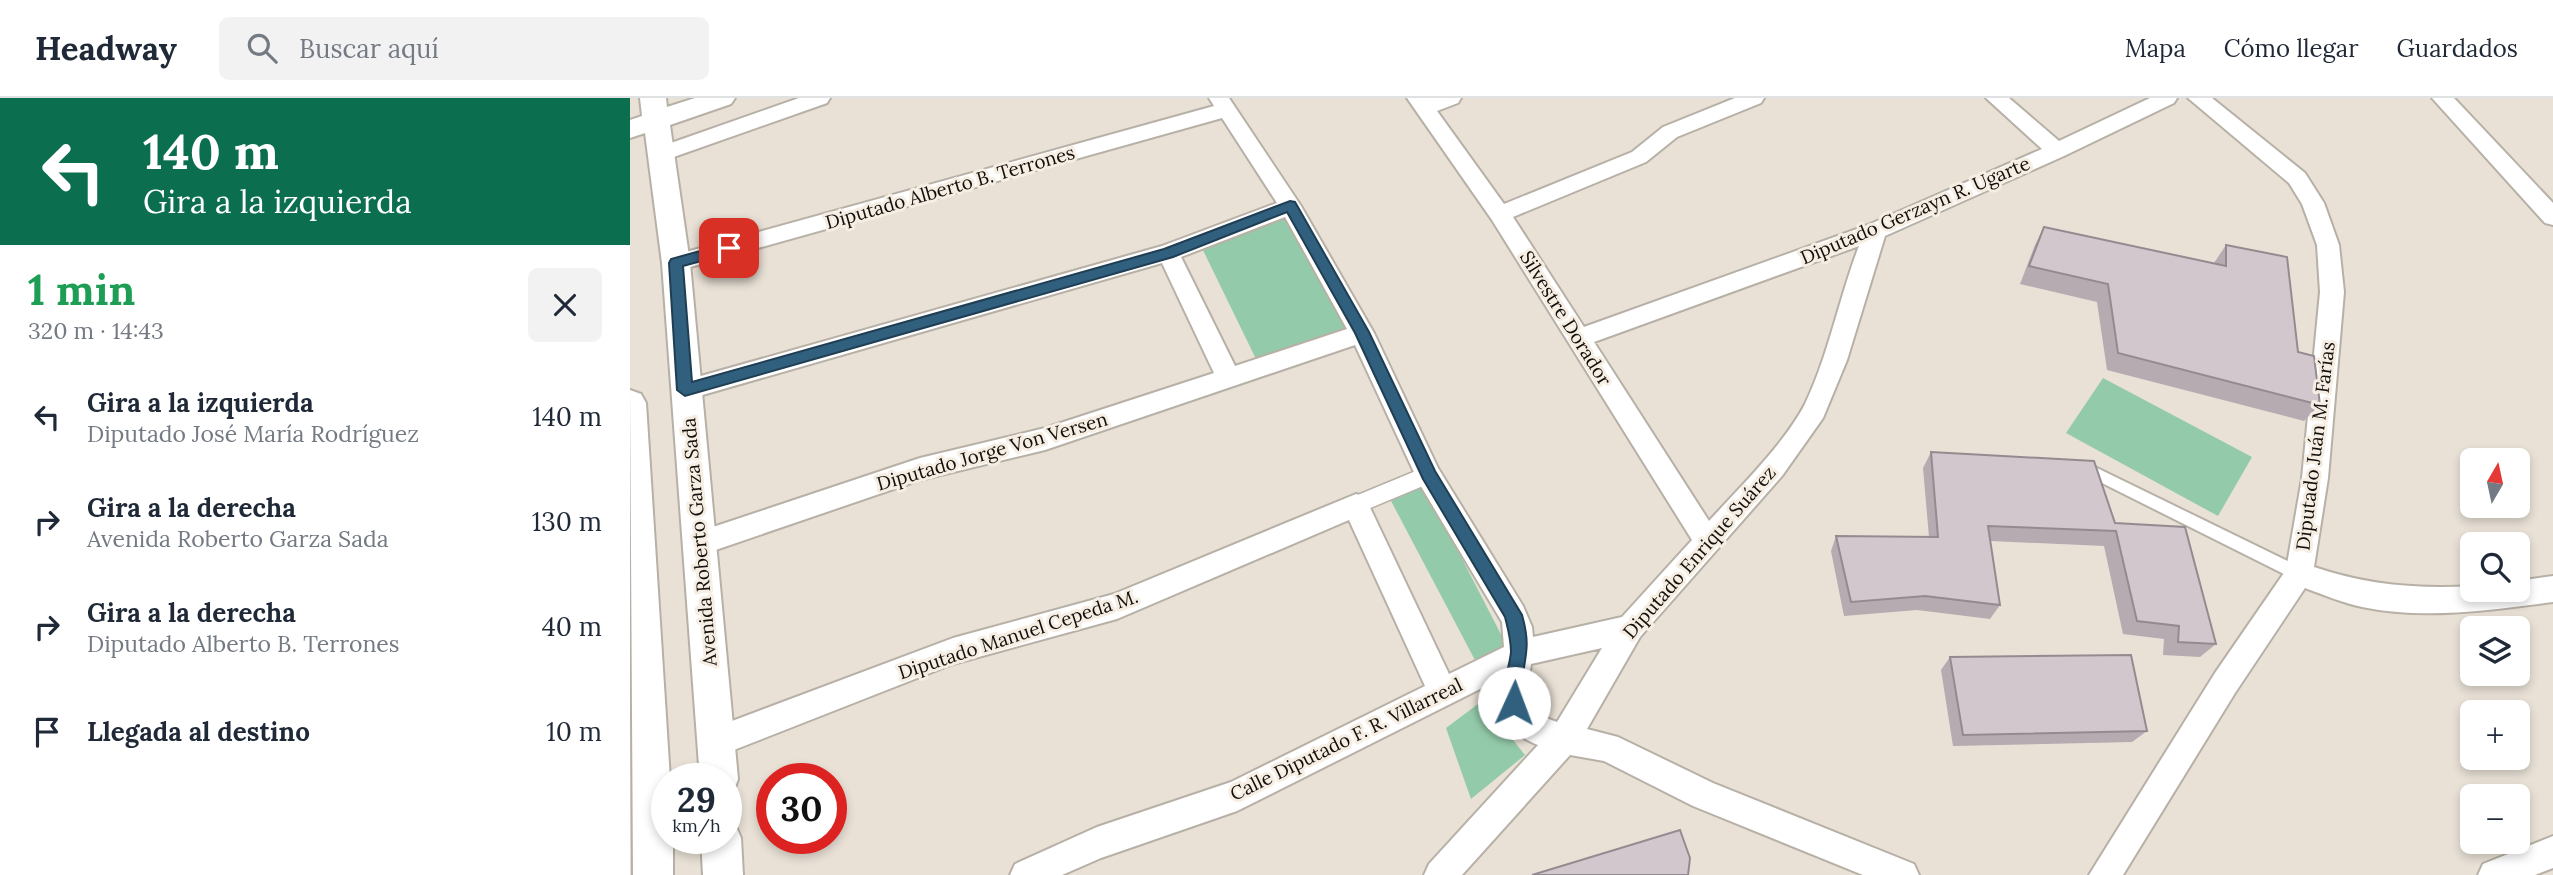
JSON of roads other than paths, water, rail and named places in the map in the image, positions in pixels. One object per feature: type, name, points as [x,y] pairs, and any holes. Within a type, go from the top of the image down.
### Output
[{"type":"street","points":[[646,108],[722,98]]},
{"type":"street","points":[[661,154],[820,98]]},
{"type":"street","points":[[1421,103],[1451,98]]},
{"type":"street","points":[[1500,214],[1639,157],[1670,132],[1754,98]]},
{"type":"street","points":[[1996,98],[2057,150]]},
{"type":"street","name":"Diputado Gerzayn R. Ugarte","points":[[1579,338],[1876,231],[2167,98]]},
{"type":"street","name":"Diputado Juán M. Farías","points":[[2105,875],[2225,683],[2299,574],[2315,478],[2332,292],[2328,245],[2313,203],[2297,178],[2246,134],[2198,98]]},
{"type":"street","points":[[2442,98],[2553,217]]},
{"type":"street","name":"Silvestre Dorador","points":[[1421,103],[1500,214],[1708,542]]},
{"type":"street","points":[[1222,104],[1290,206],[1362,332],[1429,475],[1513,615],[1518,627],[1519,654],[1512,690],[1519,717],[1532,728],[1564,739],[1607,747],[1704,795],[1899,874]]},
{"type":"street","name":"Diputado Alberto B. Terrones","points":[[676,263],[1222,104]]},
{"type":"street","name":"Avenida Roberto Garza Sada","points":[[646,108],[661,154],[676,263],[718,763]]},
{"type":"street","points":[[685,390],[1168,253],[1290,206]]},
{"type":"street","name":"Diputado Enrique Suárez","points":[[1440,875],[1564,739],[1630,628],[1773,468],[1814,411],[1835,360],[1876,231]]},
{"type":"street","points":[[1168,253],[1228,377]]},
{"type":"street","name":"Diputado Jorge Von Versen","points":[[701,543],[920,469],[1045,439],[1362,332]]},
{"type":"street","points":[[630,403],[656,763]]},
{"type":"street","points":[[1429,475],[1356,505],[1443,692]]},
{"type":"street","name":"Diputado Manuel Cepeda M.","points":[[716,742],[953,651],[1117,606],[1356,505]]},
{"type":"street","points":[[2299,574],[2364,595],[2402,598],[2505,596],[2553,589]]},
{"type":"street","name":"Calle Diputado F. R. Villarreal","points":[[1026,875],[1097,843],[1237,796],[1519,654],[1630,628]]},
{"type":"street","points":[[2494,875],[2553,852]]},
{"type":"street","points":[[653,875],[655,854]]},
{"type":"street","points":[[722,854],[723,875]]},
{"type":"lane","points":[[2097,474],[2299,574]]}]
